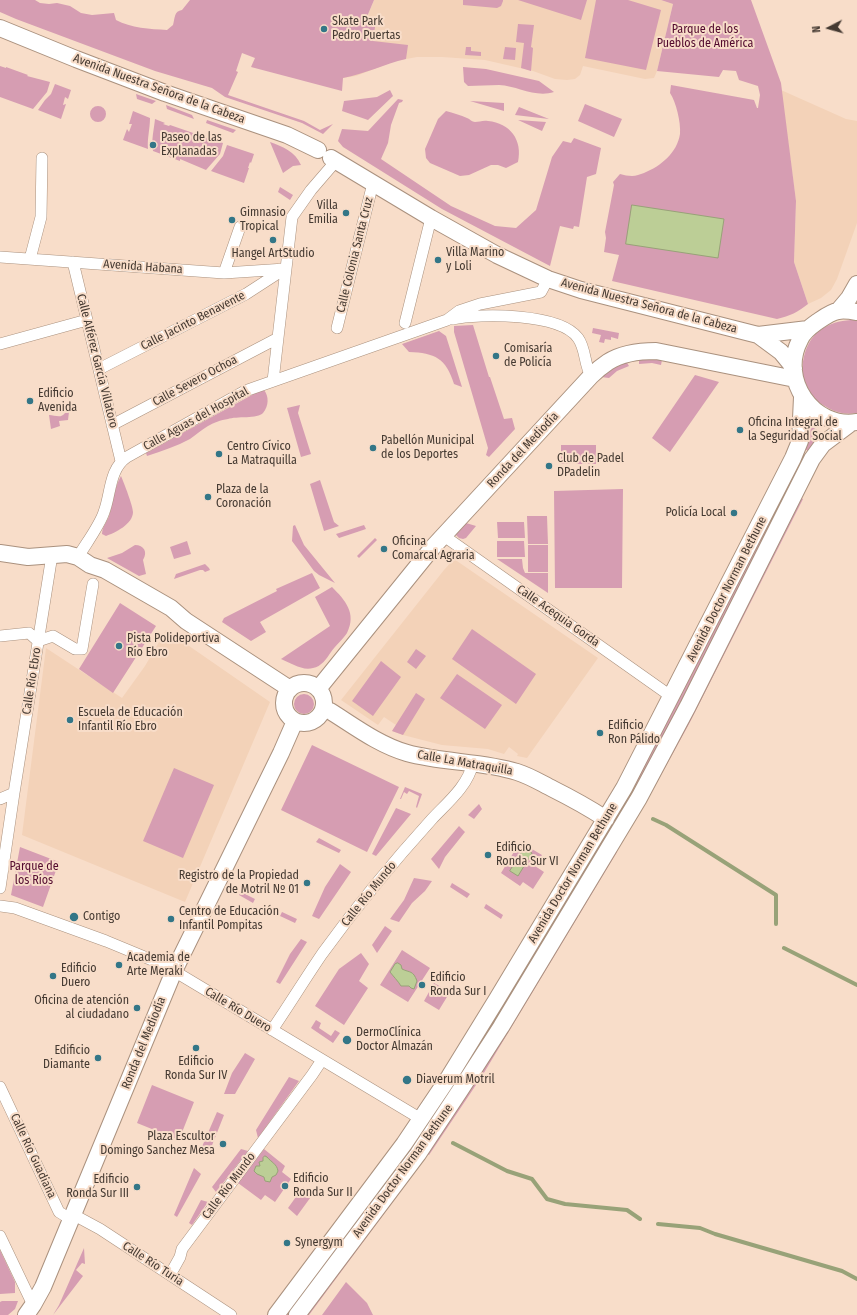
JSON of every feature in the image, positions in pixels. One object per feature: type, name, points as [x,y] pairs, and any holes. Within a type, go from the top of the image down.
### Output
[{"type":"main road","name":"Avenida Nuestra Señora de la Cabeza","points":[[0,28],[150,87],[287,135],[329,156],[431,218],[498,255],[548,279],[581,290],[758,335],[781,352],[794,374]]},
{"type":"main road","points":[[838,311],[850,298],[857,284]]},
{"type":"main road","points":[[854,422],[832,420],[815,411],[802,397],[794,374],[795,350],[800,338],[808,328],[823,317],[838,311],[857,312]]},
{"type":"main road","name":"Avenida Nuestra Señora de la Cabeza","points":[[758,335],[808,328]]},
{"type":"main road","name":"Ronda del Mediodía","points":[[318,689],[444,536],[591,376],[608,362],[625,354],[640,351],[656,351],[794,374]]},
{"type":"main road","name":"Avenida Doctor Norman Bethune","points":[[276,1315],[404,1144],[421,1119],[497,999],[624,788],[672,697],[793,458],[800,440],[802,397]]},
{"type":"main road","name":"Avenida Doctor Norman Bethune","points":[[297,1315],[418,1154],[497,1033],[639,798],[692,699],[812,459],[823,444],[854,422]]},
{"type":"main road","points":[[0,553],[28,557],[67,554],[84,561],[122,592],[142,604],[186,621],[290,689]]},
{"type":"main road","points":[[301,683],[313,685],[318,689],[323,699],[322,710],[314,720],[302,723],[296,721],[286,712],[284,700],[286,694],[295,685],[301,683]]},
{"type":"main road","name":"Calle La Matraquilla","points":[[322,710],[330,711],[380,741],[406,752],[439,760],[507,769],[532,778],[606,818]]},
{"type":"main road","name":"Ronda del Mediodía","points":[[30,1310],[43,1287],[73,1217],[174,972],[296,721]]},
{"type":"street","points":[[273,381],[292,217],[311,190],[329,156]]},
{"type":"street","points":[[30,259],[41,217],[42,158]]},
{"type":"street","name":"Calle Colonia Santa Cruz","points":[[337,328],[373,183]]},
{"type":"street","points":[[405,323],[431,218]]},
{"type":"street","points":[[224,273],[240,227]]},
{"type":"street","name":"Avenida Habana","points":[[0,256],[224,273],[285,269]]},
{"type":"street","name":"Calle Alférez García Villatoro","points":[[73,262],[121,461]]},
{"type":"street","name":"Calle Jacinto Benavente","points":[[99,369],[246,294],[285,269]]},
{"type":"street","name":"Calle Aguas del Hospital","points":[[447,320],[459,311],[480,304],[541,292],[548,279]]},
{"type":"street","name":"Calle Aguas del Hospital","points":[[121,461],[245,391],[447,320],[470,316],[524,318],[548,322],[568,329],[578,339],[584,354],[587,369],[591,376]]},
{"type":"street","points":[[0,344],[87,320]]},
{"type":"street","name":"Calle Severo Ochoa","points":[[112,425],[278,338]]},
{"type":"street","points":[[84,561],[104,513],[115,471],[121,461]]},
{"type":"street","name":"Calle Acequia Gorda","points":[[444,536],[672,697]]},
{"type":"street","name":"Calle Río Ebro","points":[[14,793],[52,554]]},
{"type":"street","points":[[0,636],[29,633],[38,641],[53,636],[75,649],[82,649],[93,584]]},
{"type":"street","name":"Calle Río Mundo","points":[[272,1030],[322,955],[356,908],[401,854],[463,786],[472,770],[473,764]]},
{"type":"street","points":[[0,799],[14,793]]},
{"type":"street","points":[[0,888],[14,793]]},
{"type":"street","name":"Calle Río Duero","points":[[0,906],[15,908],[164,965],[421,1119]]},
{"type":"street","name":"Calle Río Mundo","points":[[170,1275],[180,1258],[182,1249],[322,1060]]},
{"type":"street","name":"Calle Río Guadiana","points":[[0,1087],[59,1212],[73,1217]]},
{"type":"street","name":"Calle Río Turia","points":[[73,1217],[100,1229],[231,1315]]},
{"type":"street","points":[[0,1236],[30,1310]]},
{"type":"shaded area","points":[[374,0],[661,0],[673,4],[654,78],[645,79],[583,66],[580,75],[575,79],[555,79],[533,71],[485,60],[417,57],[395,61],[356,76],[343,78]]},
{"type":"shaded area","points":[[781,90],[846,119],[857,121],[857,223],[837,279],[831,290],[821,298],[808,304],[794,262],[796,201]]},
{"type":"shaded area","points":[[632,205],[724,219],[718,258],[626,244]]},
{"type":"shaded area","points":[[454,559],[598,658],[527,758],[517,756],[518,754],[509,747],[504,754],[488,749],[442,745],[403,735],[392,731],[396,725],[384,717],[378,725],[341,700]]},
{"type":"shaded area","points":[[166,630],[270,702],[185,902],[22,835],[46,648],[122,698],[145,666]]},
{"type":"shaded area","points":[[524,849],[532,853],[518,876],[510,871]]},
{"type":"shaded area","points":[[398,963],[401,965],[402,969],[411,972],[414,975],[417,981],[414,989],[409,986],[401,986],[390,972],[395,964]]},
{"type":"shaded area","points":[[265,1156],[275,1165],[278,1171],[276,1175],[272,1177],[270,1182],[265,1181],[264,1177],[254,1171],[256,1166],[260,1166],[259,1162],[263,1161]]},
{"type":"green space","points":[[0,0],[35,0],[40,3],[57,3],[70,6],[81,13],[92,15],[114,13],[116,20],[128,25],[147,29],[167,30],[173,25],[176,13],[182,10],[190,0],[374,0],[364,24],[375,27],[373,41],[408,45],[406,59],[343,78],[342,91],[251,67],[255,58],[242,53],[236,71],[238,72],[228,95],[304,121],[320,130],[333,124],[323,134],[302,123],[225,97],[212,88],[155,71],[16,19],[0,12]]},
{"type":"green space","points":[[463,0],[503,1],[501,6],[497,8],[463,5]]},
{"type":"green space","points":[[518,0],[587,0],[581,20]]},
{"type":"green space","points":[[596,0],[628,0],[661,10],[646,70],[585,58]]},
{"type":"green space","name":"Parque de los Pueblos de América","points":[[661,0],[751,0],[781,83],[796,201],[794,262],[808,304],[790,315],[777,319],[612,281],[619,255],[604,252],[606,238],[605,232],[614,185],[613,182],[620,174],[634,176],[656,167],[672,153],[676,147],[680,129],[676,107],[670,93],[671,85],[754,100],[758,108],[760,95],[758,86],[739,80],[736,71],[723,70],[719,77],[657,71],[673,4]]},
{"type":"green space","points":[[518,24],[534,25],[531,47],[533,48],[531,71],[521,68],[524,43],[516,42]]},
{"type":"green space","points":[[466,47],[471,47],[471,51],[481,52],[481,56],[465,55]]},
{"type":"green space","points":[[505,47],[516,48],[515,60],[503,59]]},
{"type":"green space","points":[[0,66],[28,75],[27,76],[50,82],[47,92],[33,109],[0,97]]},
{"type":"green space","points":[[463,67],[486,69],[539,81],[554,92],[540,94],[499,85],[468,86],[464,82]]},
{"type":"green space","points":[[55,84],[71,90],[68,99],[65,97],[63,105],[66,104],[61,119],[38,110],[51,94]]},
{"type":"green space","points":[[390,90],[393,96],[368,120],[342,111],[344,101],[377,97]]},
{"type":"green space","points":[[136,94],[156,101],[152,104],[137,99]]},
{"type":"green space","points":[[398,99],[403,100],[399,103],[391,125],[388,143],[381,159],[451,206],[495,226],[516,228],[536,210],[552,157],[563,141],[571,143],[574,138],[601,148],[596,174],[587,177],[579,227],[574,226],[573,229],[560,226],[550,266],[442,209],[343,147],[338,141],[342,129],[368,131]]},
{"type":"green space","points":[[470,101],[504,103],[504,111]]},
{"type":"green space","points":[[585,104],[622,119],[614,137],[578,121]]},
{"type":"green space","points":[[166,105],[192,115],[194,119],[167,109]]},
{"type":"green space","points":[[95,106],[101,106],[106,111],[104,120],[101,122],[95,122],[90,117],[90,111]]},
{"type":"green space","points":[[519,107],[549,119],[515,115]]},
{"type":"green space","points":[[133,111],[150,118],[148,149],[123,140],[127,129],[129,132],[132,124],[129,124]]},
{"type":"green space","points":[[446,111],[468,118],[474,122],[496,122],[503,125],[517,140],[519,147],[518,162],[506,168],[498,165],[491,165],[469,175],[460,176],[430,163],[426,158],[425,149],[438,119]]},
{"type":"green space","points":[[155,119],[165,123],[163,124],[199,135],[197,136],[223,143],[220,154],[206,170],[180,159],[180,161],[153,151],[152,139]]},
{"type":"green space","points":[[207,120],[236,130],[233,133],[206,123]]},
{"type":"green space","points":[[518,120],[546,122],[542,131]]},
{"type":"green space","points":[[270,142],[292,153],[301,165],[293,166],[283,173]]},
{"type":"green space","points":[[227,145],[254,154],[244,183],[211,171],[223,156]]},
{"type":"green space","points":[[280,187],[293,195],[290,200],[278,192]]},
{"type":"green space","points":[[857,320],[857,413],[840,413],[818,402],[808,392],[803,375],[804,357],[811,340],[816,333],[823,328],[843,321]]},
{"type":"green space","points":[[473,325],[504,419],[512,418],[515,429],[489,457],[486,455],[488,448],[454,332],[454,326]]},
{"type":"green space","points":[[593,328],[619,333],[618,339],[611,337],[611,340],[605,339],[604,343],[599,342],[601,335],[592,333]]},
{"type":"green space","points":[[439,331],[446,336],[462,387],[454,384],[447,368],[438,359],[426,354],[409,352],[402,344]]},
{"type":"green space","points":[[653,358],[662,360],[661,365],[652,363],[639,364],[639,359]]},
{"type":"green space","points":[[626,361],[629,366],[617,371],[609,378],[601,377],[615,366]]},
{"type":"green space","points":[[695,375],[719,382],[670,452],[652,438]]},
{"type":"green space","points":[[261,390],[266,392],[268,401],[265,410],[260,415],[232,418],[217,422],[205,428],[185,442],[147,456],[146,453]]},
{"type":"green space","points":[[300,405],[298,413],[311,454],[301,457],[287,408]]},
{"type":"green space","points":[[69,412],[68,420],[59,421],[60,426],[51,429],[49,415],[62,416]]},
{"type":"green space","points":[[808,425],[823,433],[808,451],[805,449]]},
{"type":"green space","points":[[561,445],[596,445],[596,464],[561,464]]},
{"type":"green space","points":[[121,476],[132,505],[132,516],[127,524],[114,533],[106,536],[102,534],[103,529],[109,516],[115,490]]},
{"type":"green space","points":[[320,480],[334,522],[339,526],[324,531],[310,484]]},
{"type":"green space","points":[[623,489],[622,588],[555,588],[554,491]]},
{"type":"green space","points":[[786,489],[789,491],[667,730],[636,787],[633,785]]},
{"type":"green space","points":[[801,498],[803,499],[689,724],[649,797],[647,796]]},
{"type":"green space","points":[[527,516],[547,516],[548,544],[528,544]]},
{"type":"green space","points":[[497,522],[524,522],[525,538],[498,538]]},
{"type":"green space","points":[[466,523],[476,526],[466,538],[459,538],[455,534]]},
{"type":"green space","points":[[295,525],[304,545],[335,583],[314,571],[292,541],[293,526]]},
{"type":"green space","points":[[364,525],[366,529],[339,538],[336,534]]},
{"type":"green space","points":[[375,538],[377,540],[359,558],[357,556]]},
{"type":"green space","points":[[187,541],[191,554],[174,559],[170,547]]},
{"type":"green space","points":[[497,541],[524,541],[525,557],[497,557]]},
{"type":"green space","points":[[135,545],[141,546],[145,552],[143,560],[146,574],[139,576],[107,558],[122,553]]},
{"type":"green space","points":[[528,545],[548,545],[548,572],[528,572]]},
{"type":"green space","points":[[497,559],[522,559],[525,573],[548,573],[548,593]]},
{"type":"green space","points":[[205,564],[210,570],[205,572],[200,570],[174,579],[176,574]]},
{"type":"green space","points":[[312,573],[320,588],[260,622],[266,632],[251,641],[222,622],[224,618],[277,591],[276,589]]},
{"type":"green space","points":[[332,587],[345,602],[350,613],[350,626],[346,635],[319,666],[309,669],[301,668],[281,659],[330,626],[315,597]]},
{"type":"green space","name":"Pista Polideportiva Río Ebro","points":[[120,603],[156,626],[113,693],[79,669]]},
{"type":"green space","points":[[472,629],[536,674],[516,704],[452,659]]},
{"type":"green space","points":[[416,649],[426,656],[416,669],[407,662]]},
{"type":"green space","points":[[381,661],[401,677],[373,716],[352,701]]},
{"type":"green space","points":[[457,674],[502,705],[485,729],[440,698]]},
{"type":"green space","points":[[416,693],[425,699],[403,735],[392,731]]},
{"type":"green space","points":[[304,694],[311,697],[314,704],[311,711],[304,714],[297,711],[294,704],[297,697]]},
{"type":"green space","points":[[312,745],[399,787],[367,852],[281,810]]},
{"type":"green space","points":[[174,768],[214,785],[183,858],[143,841]]},
{"type":"green space","points":[[405,787],[422,794],[417,808],[419,796],[409,791],[407,794],[404,792],[400,799]]},
{"type":"green space","points":[[627,795],[631,798],[472,1062],[416,1145],[412,1142]]},
{"type":"green space","points":[[479,804],[482,809],[474,819],[468,815]]},
{"type":"green space","points":[[396,808],[411,814],[376,856],[372,854]]},
{"type":"green space","points":[[459,826],[465,832],[445,857],[439,869],[431,859]]},
{"type":"green space","points":[[319,838],[341,850],[339,853],[316,842]]},
{"type":"green space","points":[[520,842],[542,855],[535,866],[544,872],[533,889],[523,882],[520,886],[501,873]]},
{"type":"green space","name":"Parque de los Ríos","points":[[20,847],[59,862],[43,907],[11,895]]},
{"type":"green space","points":[[615,850],[617,852],[482,1076],[429,1155],[427,1154]]},
{"type":"green space","points":[[340,864],[351,872],[319,919],[312,916],[325,887]]},
{"type":"green space","points":[[414,878],[432,881],[425,891],[412,903],[399,922],[390,919],[404,900]]},
{"type":"green space","points":[[452,883],[470,894],[467,898],[450,887]]},
{"type":"green space","points":[[241,892],[255,899],[253,903],[239,895]]},
{"type":"green space","points":[[486,904],[503,915],[501,919],[484,908]]},
{"type":"green space","points":[[282,912],[297,919],[295,923],[280,916]]},
{"type":"green space","points":[[385,926],[392,931],[377,953],[372,945]]},
{"type":"green space","points":[[301,939],[307,942],[280,984],[276,982],[290,954]]},
{"type":"green space","points":[[402,950],[430,968],[408,1002],[380,985]]},
{"type":"green space","points":[[361,953],[369,964],[359,981],[368,988],[344,1025],[315,1006],[339,969]]},
{"type":"green space","points":[[434,983],[450,992],[439,1010],[424,1001]]},
{"type":"green space","points":[[316,1020],[321,1023],[319,1028],[331,1036],[335,1030],[340,1033],[333,1043],[311,1028]]},
{"type":"green space","points":[[245,1053],[255,1059],[235,1094],[224,1094],[232,1073]]},
{"type":"green space","points":[[289,1077],[299,1081],[258,1138],[256,1130]]},
{"type":"green space","points":[[152,1085],[194,1102],[179,1140],[137,1123]]},
{"type":"green space","points":[[217,1112],[224,1115],[209,1153],[201,1149]]},
{"type":"green space","points":[[241,1149],[248,1151],[216,1192],[212,1187]]},
{"type":"green space","points":[[264,1149],[285,1166],[282,1172],[291,1179],[275,1202],[265,1195],[261,1200],[238,1183]]},
{"type":"green space","points":[[405,1152],[409,1155],[290,1315],[283,1315]]},
{"type":"green space","points":[[420,1162],[421,1164],[309,1315],[306,1315]]},
{"type":"green space","points":[[194,1168],[201,1174],[177,1217],[174,1215]]},
{"type":"green space","points":[[303,1187],[313,1194],[297,1216],[288,1208]]},
{"type":"green space","points":[[201,1200],[208,1202],[192,1225],[189,1223]]},
{"type":"green space","points":[[84,1248],[85,1264],[82,1263],[76,1270],[83,1276],[53,1315],[59,1305]]},
{"type":"green space","points":[[0,1250],[15,1282],[15,1293],[0,1294]]},
{"type":"green space","points":[[346,1282],[367,1303],[373,1315],[322,1315]]},
{"type":"green space","points":[[18,1301],[15,1309],[8,1315],[0,1315],[0,1302]]},
{"type":"waterway","points":[[653,819],[666,825],[776,895],[776,924]]},
{"type":"waterway","points":[[784,948],[857,985]]},
{"type":"waterway","points":[[453,1143],[507,1171],[532,1179],[547,1199],[565,1204],[627,1210],[640,1219]]},
{"type":"waterway","points":[[658,1224],[700,1228],[715,1234],[842,1271],[857,1279]]},
{"type":"place","name":"Skate Park Pedro Puertas","points":[[324,29]]},
{"type":"place","name":"Paseo de las Explanadas","points":[[153,145]]},
{"type":"place","name":"Villa Emilia","points":[[346,213]]},
{"type":"place","name":"Gimnasio Tropical","points":[[232,220]]},
{"type":"place","name":"Hangel ArtStudio","points":[[273,240]]},
{"type":"place","name":"Villa Marino y Loli","points":[[438,260]]},
{"type":"place","name":"Comisaría de Policía","points":[[496,356]]},
{"type":"place","name":"Edificio Avenida","points":[[30,401]]},
{"type":"place","name":"Oficina Integral de la Seguridad Social","points":[[740,430]]},
{"type":"place","name":"Pabellón Municipal de los Deportes","points":[[373,448]]},
{"type":"place","name":"Centro Cívico La Matraquilla","points":[[219,454]]},
{"type":"place","name":"Club de Padel DPadelin","points":[[549,466]]},
{"type":"place","name":"Plaza de la Coronación","points":[[208,497]]},
{"type":"place","name":"Policía Local","points":[[734,513]]},
{"type":"place","name":"Oficina Comarcal Agraria","points":[[384,549]]},
{"type":"place","name":"Pista Polideportiva Río Ebro","points":[[119,646]]},
{"type":"place","name":"Escuela de Educación Infantil Río Ebro","points":[[70,720]]},
{"type":"place","name":"Edificio Ron Pálido","points":[[600,733]]},
{"type":"place","name":"Edificio Ronda Sur VI","points":[[488,855]]},
{"type":"place","name":"Registro de la Propiedad de Motril Nº 01","points":[[307,883]]},
{"type":"place","name":"Contigo","points":[[74,917]]},
{"type":"place","name":"Centro de Educación Infantil Pompitas","points":[[171,919]]},
{"type":"place","name":"Academia de Arte Meraki","points":[[119,965]]},
{"type":"place","name":"Edificio Duero","points":[[53,976]]},
{"type":"place","name":"Edificio Ronda Sur I","points":[[422,985]]},
{"type":"place","name":"Oficina de atención al ciudadano","points":[[137,1008]]},
{"type":"place","name":"DermoClínica Doctor Almazán","points":[[347,1040]]},
{"type":"place","name":"Edificio Ronda Sur IV","points":[[196,1048]]},
{"type":"place","name":"Edificio Diamante","points":[[98,1058]]},
{"type":"place","name":"Diaverum Motril","points":[[407,1080]]},
{"type":"place","name":"Plaza Escultor Domingo Sanchez Mesa","points":[[223,1144]]},
{"type":"place","name":"Edificio Ronda Sur II","points":[[285,1186]]},
{"type":"place","name":"Edificio Ronda Sur III","points":[[137,1187]]},
{"type":"place","name":"Synergym","points":[[287,1243]]}]
